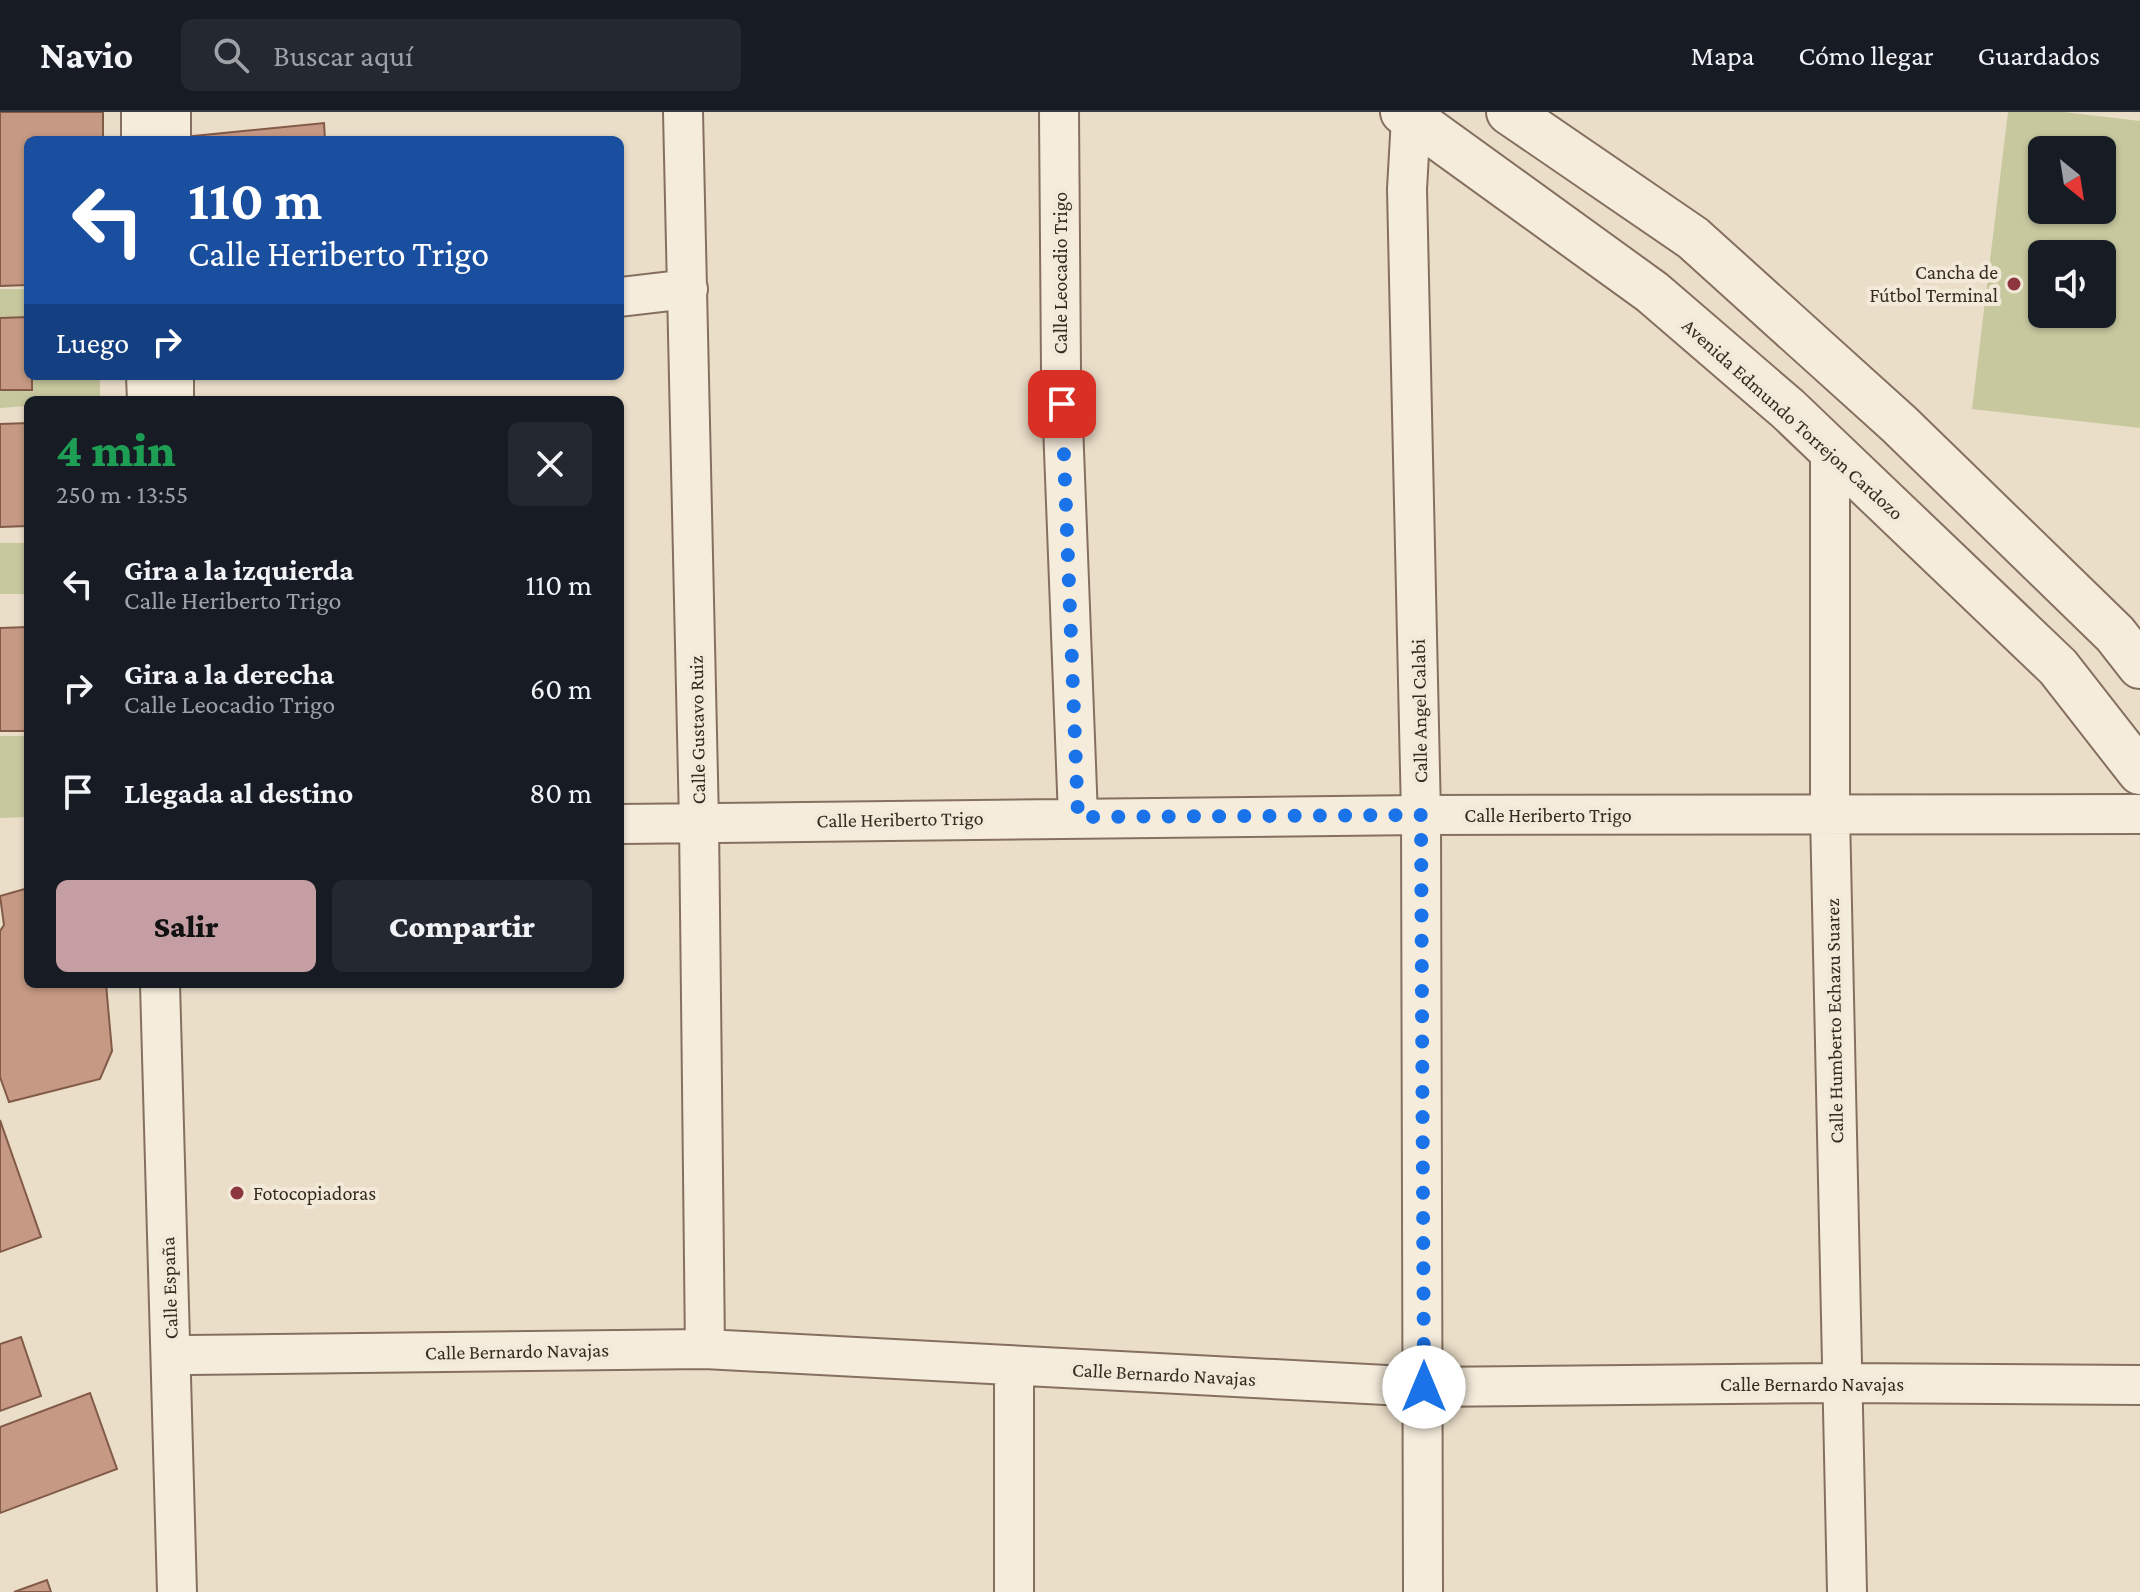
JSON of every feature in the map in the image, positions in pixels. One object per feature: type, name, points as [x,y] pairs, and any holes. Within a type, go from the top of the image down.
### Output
[{"type":"street","points":[[141,112],[141,136]]},
{"type":"street","points":[[171,112],[171,136]]},
{"type":"street","name":"Calle Gustavo Ruiz","points":[[683,112],[699,822],[705,1349]]},
{"type":"street","name":"Calle Leocadio Trigo","points":[[1059,112],[1061,372],[1078,817]]},
{"type":"street","points":[[1509,112],[1693,238],[1899,424],[2115,634],[2140,666]]},
{"type":"street","name":"Avenida Edmundo Torrejon Cardozo","points":[[1407,115],[1652,292],[1788,409],[2058,667],[2140,772]]},
{"type":"street","name":"Calle Angel Calabi","points":[[1407,115],[1421,815],[1423,1592]]},
{"type":"street","points":[[624,297],[688,289]]},
{"type":"street","name":"Calle Humberto Echazu Suarez","points":[[1830,449],[1830,814],[1847,1592]]},
{"type":"street","name":"Calle Heriberto Trigo","points":[[624,824],[1078,817],[2140,814]]},
{"type":"street","name":"Calle España","points":[[160,988],[177,1592]]},
{"type":"street","name":"Calle España","points":[[182,988],[188,1355],[196,1592]]},
{"type":"street","name":"Calle Bernardo Navajas","points":[[188,1355],[705,1349],[1424,1387],[1841,1383],[2140,1385]]},
{"type":"street","points":[[1014,1366],[1014,1592]]},
{"type":"green space","name":"Cancha de Fútbol Terminal","points":[[2008,112],[2064,112],[2140,121],[2140,428],[1972,409]]},
{"type":"green space","points":[[0,289],[24,289],[24,380],[100,380],[100,396],[24,396],[24,406],[0,408]]},
{"type":"green space","points":[[0,543],[24,543],[24,594],[0,594]]},
{"type":"green space","points":[[0,736],[24,736],[24,817],[0,818]]},
{"type":"building","points":[[0,112],[103,112],[103,136],[24,136],[24,285],[0,286]]},
{"type":"building","points":[[324,123],[325,136],[194,136]]},
{"type":"building","points":[[24,317],[24,380],[32,380],[32,390],[0,390],[0,318]]},
{"type":"building","points":[[24,423],[24,526],[0,527],[0,424]]},
{"type":"building","points":[[24,627],[24,731],[0,731],[0,628]]},
{"type":"building","points":[[24,889],[24,988],[106,988],[112,1051],[100,1079],[9,1102],[0,1077],[0,931],[4,925],[0,896]]},
{"type":"building","points":[[0,1120],[41,1237],[0,1252]]},
{"type":"building","points":[[21,1337],[41,1396],[0,1411],[0,1344]]},
{"type":"building","points":[[90,1393],[117,1469],[0,1513],[0,1427]]},
{"type":"building","points":[[47,1580],[51,1592],[14,1592]]},
{"type":"place","name":"Cancha de Fútbol Terminal","points":[[2014,284]]},
{"type":"place","name":"Fotocopiadoras","points":[[237,1193]]},
{"type":"route","points":[[1062,404],[1078,817],[1421,815],[1424,1387]]}]
